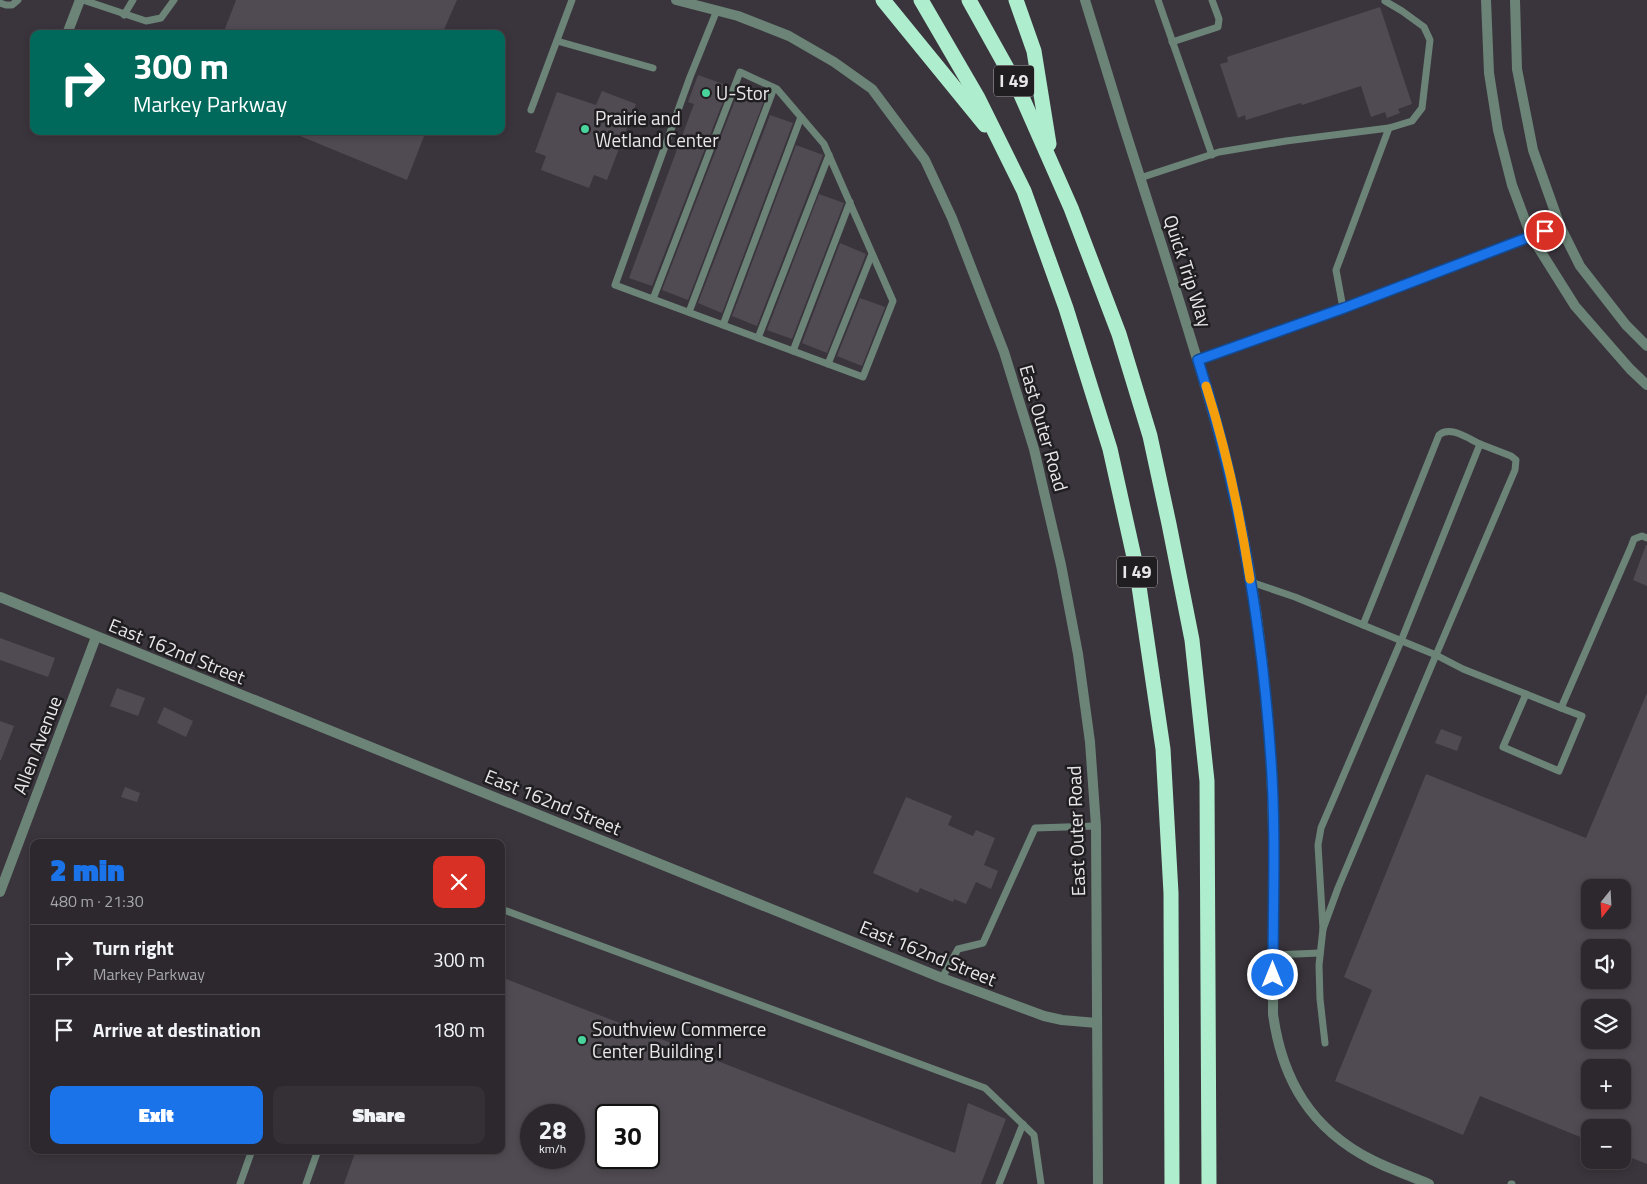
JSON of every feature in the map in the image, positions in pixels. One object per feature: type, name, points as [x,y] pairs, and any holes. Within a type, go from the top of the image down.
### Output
[{"type":"highway","points":[[883,0],[1001,145]]},
{"type":"highway","name":"I 49","points":[[921,0],[978,98],[1024,191],[1066,308],[1110,449],[1136,566],[1163,749],[1171,893],[1172,1184]]},
{"type":"highway","name":"I 49","points":[[969,0],[1018,88],[1071,208],[1119,334],[1150,436],[1192,640],[1207,782],[1210,1184]]},
{"type":"highway","points":[[1016,0],[1034,51],[1052,165]]},
{"type":"street","points":[[69,30],[80,0]]},
{"type":"street","name":"East Outer Road","points":[[676,0],[738,16],[789,36],[834,62],[872,89],[925,160],[952,218],[1004,352],[1034,450],[1061,565],[1078,654],[1090,742],[1096,826],[1098,1184]]},
{"type":"street","name":"Quick Trip Way","points":[[1085,0],[1198,360],[1223,446],[1242,531],[1264,674],[1271,761],[1274,828],[1273,1014],[1276,1038],[1283,1062],[1293,1084],[1313,1114],[1330,1132],[1350,1147],[1379,1164],[1429,1184]]},
{"type":"street","points":[[1486,0],[1489,73],[1498,130],[1512,185],[1531,236],[1575,306],[1630,369],[1647,385]]},
{"type":"street","points":[[1515,0],[1517,69],[1533,150],[1560,226],[1580,266],[1626,325],[1647,346]]},
{"type":"street","points":[[1198,360],[1344,308],[1560,226]]},
{"type":"street","name":"East 162nd Street","points":[[0,597],[942,978],[1044,1016],[1062,1020],[1097,1023]]},
{"type":"street","name":"Allen Avenue","points":[[0,892],[96,637]]},
{"type":"lane","points":[[0,3],[12,5],[18,0]]},
{"type":"lane","points":[[83,0],[146,21],[161,18],[174,0]]},
{"type":"lane","points":[[124,15],[133,0]]},
{"type":"lane","points":[[531,110],[572,0]]},
{"type":"lane","points":[[1158,0],[1212,155]]},
{"type":"lane","points":[[1172,42],[1218,27],[1219,19],[1212,0]]},
{"type":"lane","points":[[1140,178],[1212,155],[1286,141],[1389,128],[1412,120],[1422,108],[1430,40],[1424,27],[1384,1]]},
{"type":"lane","points":[[653,299],[740,72],[774,88],[824,144],[893,301],[863,377],[615,285],[690,77],[717,10]]},
{"type":"lane","points":[[557,41],[653,68]]},
{"type":"lane","points":[[689,312],[774,88]]},
{"type":"lane","points":[[723,325],[801,117]]},
{"type":"lane","points":[[1344,308],[1336,270],[1389,128]]},
{"type":"lane","points":[[758,338],[829,155]]},
{"type":"lane","points":[[793,351],[850,202]]},
{"type":"lane","points":[[828,364],[872,254]]},
{"type":"lane","points":[[1323,929],[1338,888],[1515,470],[1516,460],[1512,456],[1449,431],[1443,432],[1440,435],[1363,625]]},
{"type":"lane","points":[[1325,1044],[1320,998],[1320,953],[1323,929],[1318,837],[1401,641],[1480,444]]},
{"type":"lane","points":[[1561,708],[1634,539],[1642,536],[1647,538]]},
{"type":"lane","points":[[1251,582],[1295,597],[1436,655],[1463,669],[1582,716],[1559,771],[1503,747],[1526,694]]},
{"type":"lane","points":[[942,978],[958,949],[983,943],[1035,828],[1096,826]]},
{"type":"lane","points":[[505,910],[985,1088],[1034,1135],[1041,1184]]},
{"type":"lane","points":[[1273,955],[1320,953]]},
{"type":"lane","points":[[999,1184],[1023,1124]]},
{"type":"lane","points":[[240,1184],[251,1154]]},
{"type":"lane","points":[[306,1184],[317,1154]]},
{"type":"building","points":[[236,0],[457,0],[444,30],[225,30]]},
{"type":"building","points":[[1380,7],[1412,104],[1398,109],[1400,113],[1387,118],[1385,112],[1371,117],[1361,86],[1246,120],[1245,115],[1238,118],[1220,64],[1228,62],[1227,57]]},
{"type":"building","points":[[698,75],[729,86],[652,286],[629,278],[694,104],[688,102]]},
{"type":"building","points":[[743,84],[767,93],[688,300],[662,290],[739,90]]},
{"type":"building","name":"Prairie and Wetland Center","points":[[602,91],[636,104],[607,180],[594,175],[589,188],[541,170],[546,156],[535,152],[557,92],[596,105]]},
{"type":"building","points":[[770,115],[793,123],[722,313],[698,303]]},
{"type":"building","points":[[298,135],[424,135],[407,180]]},
{"type":"building","points":[[796,145],[823,155],[757,326],[732,316]]},
{"type":"building","points":[[819,194],[844,203],[792,339],[767,330]]},
{"type":"building","points":[[840,243],[866,254],[827,353],[802,343]]},
{"type":"building","points":[[860,298],[885,307],[862,366],[837,356]]},
{"type":"building","points":[[1647,545],[1647,586],[1633,580]]},
{"type":"building","points":[[0,638],[55,658],[48,677],[0,660]]},
{"type":"building","points":[[117,688],[145,698],[138,716],[110,706]]},
{"type":"building","points":[[1647,693],[1647,1164],[1631,1158],[1631,1119],[1581,1119],[1581,1137],[1480,1096],[1463,1135],[1335,1081],[1372,990],[1344,977],[1426,774],[1586,838]]},
{"type":"building","points":[[164,707],[193,721],[186,737],[157,723]]},
{"type":"building","points":[[0,721],[14,726],[1,760],[0,760]]},
{"type":"building","points":[[1441,729],[1462,737],[1457,751],[1435,743]]},
{"type":"building","points":[[125,787],[140,793],[137,802],[121,797]]},
{"type":"building","points":[[906,797],[952,816],[948,825],[973,836],[976,830],[995,838],[984,865],[998,871],[991,889],[976,882],[966,904],[954,899],[953,902],[920,888],[918,893],[873,873]]},
{"type":"building","name":"Southview Commerce Center Building I","points":[[505,979],[955,1153],[968,1103],[1006,1119],[981,1184],[344,1184],[355,1154],[505,1154]]},
{"type":"slow traffic","points":[[1206,386],[1223,446],[1242,531],[1250,579]]},
{"type":"place","name":"U-Stor","points":[[706,93]]},
{"type":"place","name":"Prairie and Wetland Center","points":[[585,129]]},
{"type":"place","name":"Southview Commerce Center Building I","points":[[582,1040]]},
{"type":"route","points":[[1273,975],[1274,828],[1264,674],[1257,617],[1242,531],[1223,446],[1198,360],[1344,308],[1545,231]]}]
